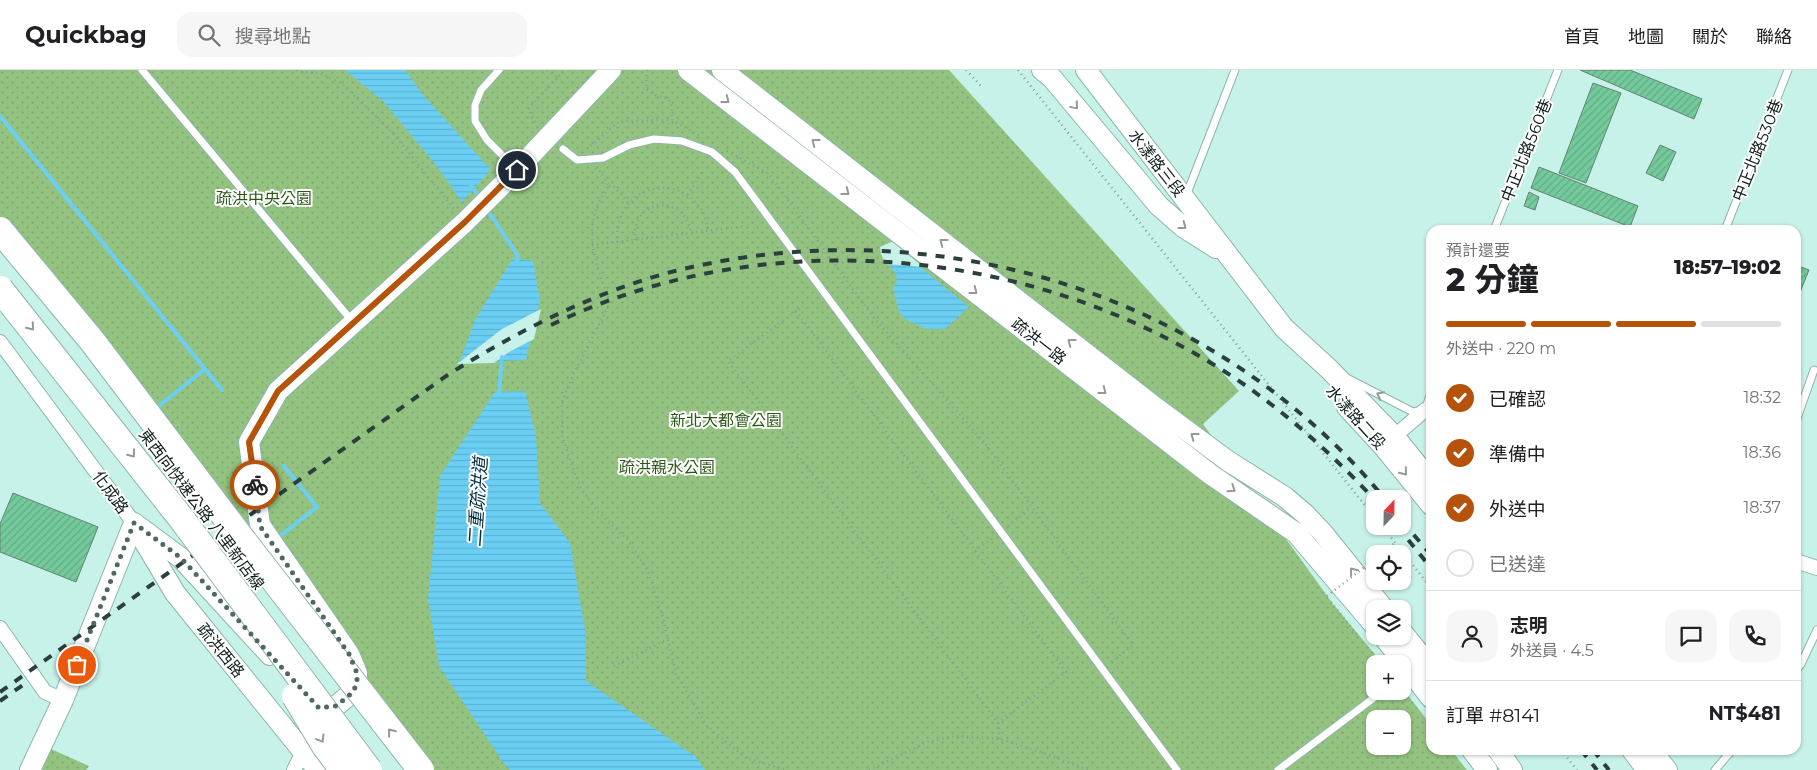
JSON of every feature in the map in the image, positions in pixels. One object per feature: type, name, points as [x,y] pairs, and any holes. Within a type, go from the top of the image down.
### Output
[{"type":"highway","points":[[0,230],[94,342],[242,540],[421,770]]},
{"type":"highway","name":"東西向快速公路 八里新店線","points":[[0,254],[123,406],[230,543],[283,618],[398,770]]},
{"type":"highway","name":"東西向快速公路 八里新店線","points":[[0,289],[106,421],[369,770]]},
{"type":"highway","points":[[224,577],[325,746],[343,770]]},
{"type":"street","points":[[134,523],[181,558],[319,708],[336,706],[353,692],[357,683],[357,673],[349,654],[260,526],[249,442],[278,391],[465,222],[612,70]]},
{"type":"street","name":"疏洪一路","points":[[688,70],[1210,474],[1296,533],[1366,615]]},
{"type":"street","name":"疏洪一路","points":[[722,70],[1151,404],[1228,461],[1285,497],[1322,532],[1377,600]]},
{"type":"street","points":[[1042,70],[1052,78],[1159,206],[1183,227],[1228,256]]},
{"type":"street","name":"水漾路三段","points":[[1091,73],[1228,256]]},
{"type":"street","name":"水漾路二段","points":[[1228,256],[1284,328],[1329,369],[1388,441],[1426,498]]},
{"type":"street","name":"水漾路二段","points":[[1284,328],[1290,346],[1426,477]]},
{"type":"street","name":"化成路","points":[[0,342],[134,523],[63,700],[30,770]]},
{"type":"street","points":[[1388,441],[1426,412]]},
{"type":"street","name":"疏洪西路","points":[[134,523],[176,593],[318,770]]},
{"type":"street","points":[[1801,562],[1817,568]]},
{"type":"street","points":[[0,628],[45,692],[63,700]]},
{"type":"street","points":[[1411,643],[1426,662]]},
{"type":"street","points":[[1411,679],[1426,693]]},
{"type":"street","points":[[294,770],[303,752]]},
{"type":"street","points":[[1476,755],[1487,770]]},
{"type":"street","points":[[1502,755],[1512,770]]},
{"type":"street","points":[[1634,755],[1643,770]]},
{"type":"street","points":[[1635,755],[1648,770]]},
{"type":"street","points":[[1655,755],[1667,770]]},
{"type":"lane","points":[[142,70],[353,322]]},
{"type":"lane","points":[[498,70],[481,90],[475,105],[476,122],[487,140],[517,170]]},
{"type":"lane","points":[[1185,199],[1235,70]]},
{"type":"lane","name":"中正北路560巷","points":[[1496,225],[1558,70]]},
{"type":"lane","name":"中正北路530巷","points":[[1727,225],[1788,70]]},
{"type":"lane","points":[[563,149],[577,160],[603,158],[629,145],[654,139],[682,141],[712,152],[735,172],[1177,770]]},
{"type":"lane","points":[[1329,369],[1413,412],[1426,411]]},
{"type":"lane","points":[[1801,407],[1814,370]]},
{"type":"lane","points":[[1801,664],[1817,630]]},
{"type":"lane","points":[[1278,770],[1371,700]]},
{"type":"lane","points":[[1715,770],[1728,755]]},
{"type":"path","points":[[297,70],[299,72],[319,73],[340,83],[393,133],[465,222]]},
{"type":"path","points":[[547,70],[557,78]]},
{"type":"path","points":[[535,122],[528,109],[565,70]]},
{"type":"path","points":[[647,70],[646,88],[651,94],[668,98],[672,103],[672,120]]},
{"type":"path","points":[[966,70],[983,88]]},
{"type":"path","points":[[1018,70],[1366,507]]},
{"type":"path","points":[[629,203],[613,186],[609,186],[599,170],[577,160],[589,146],[620,121],[672,120],[704,138]]},
{"type":"path","points":[[720,147],[769,174],[874,318],[984,442],[1133,645],[1102,669]]},
{"type":"path","points":[[688,195],[702,172]]},
{"type":"path","points":[[609,186],[600,199],[594,214],[592,245],[598,272],[610,304],[574,372],[562,402],[562,436],[580,487],[599,513],[628,540],[648,571],[663,618],[676,674],[708,726],[746,758],[786,770]]},
{"type":"path","points":[[617,242],[619,220],[629,203],[643,192],[661,188],[671,188],[688,195],[703,212],[709,231]]},
{"type":"path","points":[[635,240],[635,230],[640,216],[652,207],[660,205],[674,207],[680,211],[689,222],[691,233]]},
{"type":"path","points":[[592,245],[746,226]]},
{"type":"path","points":[[803,306],[728,361],[998,723],[1000,738]]},
{"type":"path","points":[[796,311],[1066,672],[998,723]]},
{"type":"path","points":[[1389,535],[1426,582]]},
{"type":"path","points":[[1358,636],[1327,596],[1366,566]]},
{"type":"path","points":[[614,666],[668,639]]},
{"type":"path","points":[[869,770],[926,742],[956,736],[1000,738],[1088,770]]},
{"type":"path","points":[[1565,755],[1577,770]]},
{"type":"green space","name":"疏洪親水公園","points":[[0,70],[949,70],[1239,391],[1203,424],[1333,604],[1376,655],[1366,655],[1366,700],[1411,699],[1426,719],[1426,755],[1455,755],[1467,770],[418,770],[0,236]]},
{"type":"green space","points":[[51,749],[89,766],[86,770],[42,770]]},
{"type":"water","points":[[345,70],[405,70],[423,95],[491,170],[462,202],[436,165],[383,101]]},
{"type":"water","points":[[892,244],[969,307],[945,329],[926,329],[905,319],[899,312],[893,288],[897,282],[896,275],[883,254]]},
{"type":"water","points":[[513,258],[533,261],[540,301],[526,360],[459,363],[475,320]]},
{"type":"water","points":[[525,391],[536,436],[540,503],[570,543],[585,630],[586,681],[696,757],[705,770],[510,770],[439,666],[428,599],[440,476],[495,392]]},
{"type":"pier","points":[[891,242],[923,267],[886,264],[880,247]]},
{"type":"pier","points":[[541,309],[534,339],[509,352],[494,363],[457,364],[502,329]]},
{"type":"building","points":[[1580,70],[1630,70],[1702,99],[1694,119]]},
{"type":"building","points":[[1593,83],[1621,93],[1586,183],[1559,173]]},
{"type":"building","points":[[1660,145],[1676,152],[1663,181],[1646,173]]},
{"type":"building","points":[[1539,167],[1638,206],[1631,225],[1625,225],[1531,188]]},
{"type":"building","points":[[1529,192],[1539,197],[1535,210],[1524,206]]},
{"type":"building","points":[[1801,267],[1809,270],[1801,290]]},
{"type":"building","points":[[13,493],[98,527],[76,582],[0,552],[0,524]]},
{"type":"waterway","points":[[0,116],[222,390]]},
{"type":"waterway","name":"二重疏洪道","points":[[471,185],[477,194]]},
{"type":"waterway","name":"二重疏洪道","points":[[490,214],[518,256],[517,261]]},
{"type":"waterway","name":"二重疏洪道","points":[[499,395],[502,357]]},
{"type":"waterway","points":[[160,405],[205,369]]},
{"type":"waterway","points":[[280,536],[317,507],[284,466]]},
{"type":"railway","points":[[0,692],[449,374],[503,342],[587,301],[645,280],[675,271],[772,254],[870,251],[968,260],[1063,283],[1153,319],[1238,367],[1316,427],[1376,490]]},
{"type":"railway","points":[[551,325],[627,294],[707,273],[788,262],[871,261],[953,269],[1033,287],[1111,313],[1185,348],[1212,363],[1262,397],[1332,456],[1366,491]]},
{"type":"railway","points":[[1411,532],[1426,549]]},
{"type":"railway","points":[[1404,535],[1426,562]]},
{"type":"railway","points":[[0,701],[23,685]]},
{"type":"railway","points":[[1585,755],[1597,770]]},
{"type":"railway","points":[[1597,755],[1609,770]]},
{"type":"way so far","points":[[77,665],[134,523],[181,558],[319,708],[336,706],[353,692],[357,683],[357,673],[349,654],[260,526],[255,485]]},
{"type":"route","points":[[255,485],[249,442],[278,391],[465,222],[517,170]]},
{"type":"park label","name":"疏洪中央公園","points":[[264,198]]},
{"type":"park label","name":"新北大都會公園","points":[[726,420]]}]
